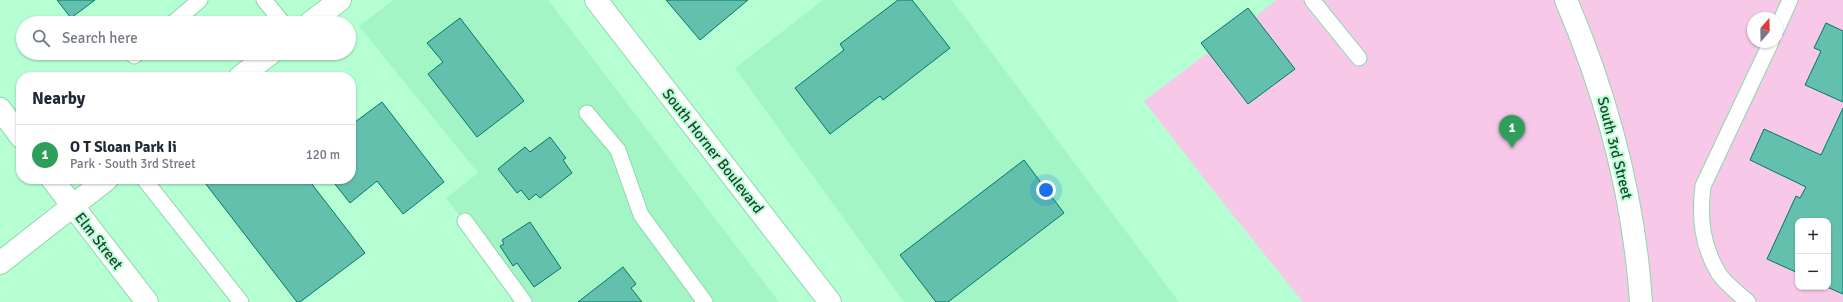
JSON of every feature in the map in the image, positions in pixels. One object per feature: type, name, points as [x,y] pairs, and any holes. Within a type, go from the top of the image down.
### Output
[{"type":"street","points":[[319,16],[340,0]]},
{"type":"street","name":"South Horner Boulevard","points":[[596,0],[826,301]]},
{"type":"street","name":"South 3rd Street","points":[[1566,0],[1583,41],[1603,99],[1622,169],[1632,222],[1641,302]]},
{"type":"street","points":[[246,72],[262,60]]},
{"type":"street","points":[[0,109],[16,130]]},
{"type":"street","name":"Elm Street","points":[[56,184],[147,302]]},
{"type":"street","points":[[0,263],[101,184]]},
{"type":"lane","points":[[181,16],[200,0]]},
{"type":"lane","points":[[264,0],[277,16]]},
{"type":"lane","points":[[1312,0],[1359,58]]},
{"type":"lane","points":[[1783,16],[1790,0]]},
{"type":"lane","points":[[1748,302],[1720,275],[1704,239],[1700,209],[1703,186],[1768,48]]},
{"type":"lane","points":[[587,113],[618,150],[641,216],[704,302]]},
{"type":"lane","points":[[148,184],[241,302]]},
{"type":"lane","points":[[465,222],[524,302]]},
{"type":"shaded area","points":[[394,0],[548,0],[779,302],[526,302],[446,198],[478,173],[359,26]]},
{"type":"shaded area","points":[[823,0],[952,0],[1179,302],[904,302],[735,68]]},
{"type":"shaded area","points":[[1277,0],[1843,0],[1843,302],[1303,302],[1144,101]]},
{"type":"building","points":[[57,0],[95,0],[74,16],[69,16]]},
{"type":"building","points":[[666,0],[748,0],[700,40]]},
{"type":"building","points":[[898,0],[912,0],[950,48],[883,100],[880,96],[830,134],[795,88],[844,50],[840,44]]},
{"type":"building","points":[[1248,8],[1295,69],[1248,104],[1201,43]]},
{"type":"building","points":[[460,18],[524,101],[477,137],[428,74],[443,62],[427,43]]},
{"type":"building","points":[[1826,23],[1843,31],[1843,102],[1805,85],[1821,51],[1814,48]]},
{"type":"building","points":[[382,102],[444,182],[403,214],[377,181],[350,203],[335,184],[356,184],[356,121]]},
{"type":"building","points":[[1843,108],[1843,294],[1831,289],[1831,218],[1795,218],[1795,272],[1767,259],[1796,196],[1800,198],[1806,187],[1750,160],[1764,129],[1821,155]]},
{"type":"building","points":[[550,137],[566,158],[563,160],[572,173],[540,198],[536,194],[529,200],[521,190],[517,193],[498,169],[525,147],[530,152]]},
{"type":"building","points":[[1024,160],[1064,213],[948,302],[936,302],[900,255]]},
{"type":"building","points":[[206,184],[312,184],[365,253],[300,302],[297,302]]},
{"type":"building","points":[[530,222],[561,268],[534,287],[517,263],[513,266],[500,246],[504,244],[502,240]]},
{"type":"building","points":[[623,267],[636,284],[631,288],[642,302],[578,302]]},
{"type":"place","name":"O T Sloan Park Ii","points":[[1512,148]]}]
